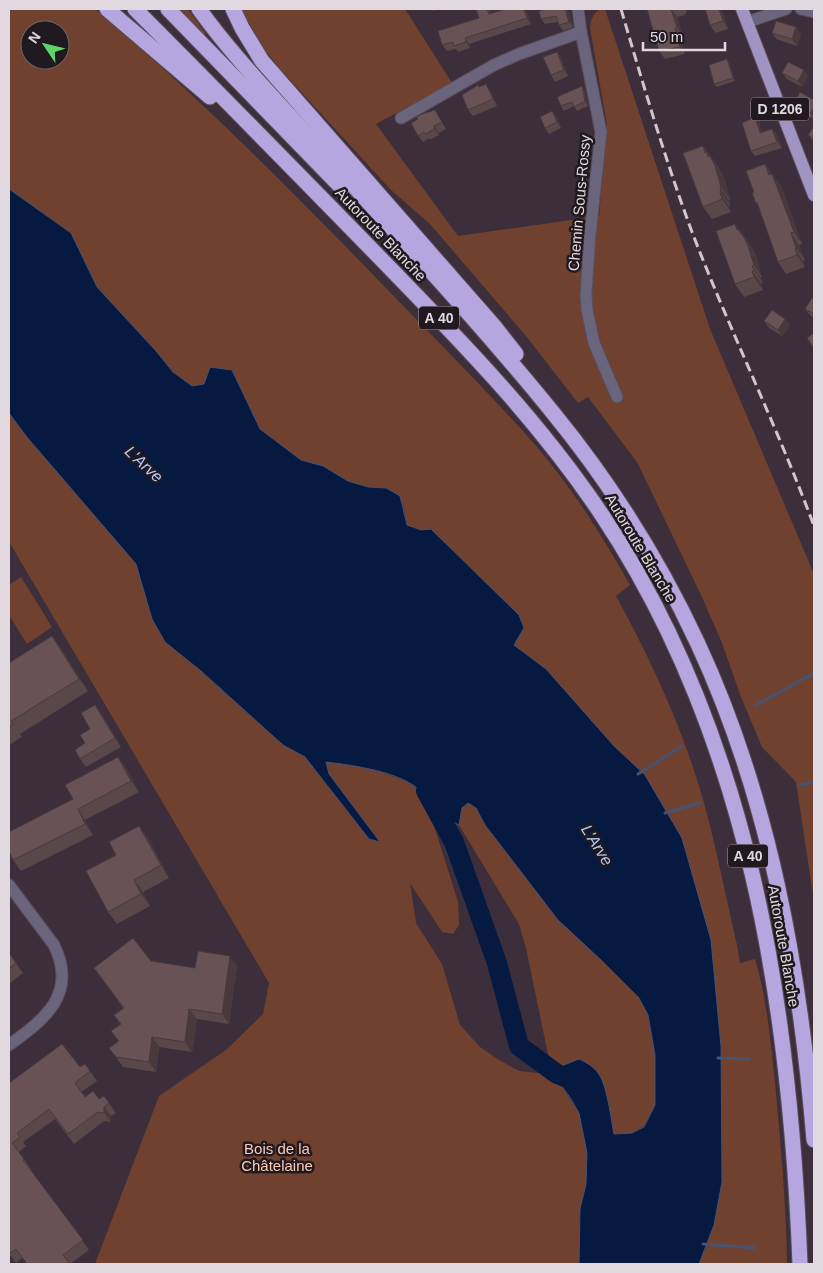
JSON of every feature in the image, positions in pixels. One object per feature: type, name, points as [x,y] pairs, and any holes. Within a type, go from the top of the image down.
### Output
[{"type":"highway","points":[[107,9],[288,163]]},
{"type":"highway","name":"Autoroute Blanche","points":[[135,9],[288,163],[465,346],[538,428],[603,515],[626,552],[666,625],[708,724],[725,774],[745,842],[761,908],[772,968],[788,1086],[800,1264]]},
{"type":"highway","points":[[168,9],[252,97],[475,322]]},
{"type":"highway","name":"Autoroute Blanche","points":[[199,9],[243,63],[475,322],[554,414],[592,464],[640,535],[678,602],[711,674],[748,776],[776,876],[791,953],[802,1028],[814,1140]]},
{"type":"highway","points":[[233,9],[262,61],[494,326],[545,394],[592,464]]},
{"type":"main road","name":"D 1206","points":[[742,9],[814,195]]},
{"type":"street","name":"Chemin Sous-Rossy","points":[[578,9],[580,32],[601,132],[590,235],[586,294],[587,310],[594,343],[617,397]]},
{"type":"street","points":[[747,22],[786,9]]},
{"type":"street","points":[[800,9],[814,12]]},
{"type":"street","points":[[401,118],[494,66],[519,54],[580,32]]},
{"type":"street","points":[[9,885],[54,946],[62,974],[60,991],[53,1007],[39,1022],[9,1045]]},
{"type":"green space","points":[[9,9],[95,9],[207,109],[314,214],[500,406],[537,447],[575,496],[630,585],[616,596],[666,697],[696,776],[713,838],[740,963],[755,959],[766,1005],[772,1053],[783,1174],[787,1264],[699,1264],[714,1225],[722,1182],[721,1046],[626,759],[546,669],[514,645],[421,530],[407,525],[403,504],[386,488],[368,487],[348,481],[323,466],[301,460],[260,429],[232,370],[204,384],[192,386],[173,372],[97,287],[71,233],[9,189]]},
{"type":"green space","points":[[178,9],[188,9],[206,34],[203,35]]},
{"type":"green space","points":[[241,9],[405,9],[452,83],[376,124],[458,236],[599,216],[607,125],[590,28],[592,18],[598,11],[605,9],[710,329],[814,574],[814,901],[796,782],[762,747],[702,597],[637,462],[588,397],[578,403],[526,336],[430,224],[391,190],[281,70],[264,49]]},
{"type":"green space","name":"Bois de la Châtelaine","points":[[9,413],[26,436],[136,564],[152,619],[165,642],[201,671],[283,745],[305,757],[369,839],[379,841],[329,774],[325,762],[366,767],[406,781],[422,792],[458,902],[459,925],[453,934],[442,932],[410,883],[416,923],[442,964],[460,1025],[480,1047],[499,1060],[519,1071],[547,1074],[559,1082],[579,1113],[587,1153],[586,1184],[580,1209],[579,1264],[95,1264],[159,1096],[226,1050],[263,1014],[269,983],[11,545],[9,540]]},
{"type":"green space","points":[[21,577],[52,627],[27,644],[9,615],[9,585]]},
{"type":"green space","points":[[468,803],[476,808],[485,825],[601,960],[639,998],[648,1015],[655,1055],[655,1105],[644,1126],[632,1133],[614,1135],[604,1087],[580,1059],[559,1067],[550,1064],[526,948],[519,924],[459,825],[462,808]]},
{"type":"water","points":[[9,189],[71,233],[97,287],[173,372],[192,386],[204,384],[210,367],[232,370],[260,429],[301,460],[323,466],[348,481],[368,487],[386,488],[400,496],[407,525],[421,530],[431,529],[519,615],[524,628],[514,645],[546,669],[614,746],[645,775],[682,838],[711,940],[721,1046],[722,1182],[714,1225],[699,1264],[579,1264],[580,1209],[586,1184],[587,1153],[579,1113],[559,1082],[557,1074],[559,1067],[579,1059],[587,1063],[596,1071],[604,1085],[614,1134],[632,1133],[644,1127],[655,1105],[655,1055],[648,1015],[639,998],[558,920],[485,825],[476,808],[468,803],[462,808],[459,825],[429,810],[421,792],[402,779],[377,771],[326,762],[329,774],[380,842],[369,839],[305,757],[283,745],[201,671],[165,642],[152,619],[136,564],[26,436],[9,413]]},
{"type":"building","points":[[476,9],[487,9],[489,14],[506,9],[524,9],[527,18],[465,38],[466,42],[454,46],[453,42],[442,45],[438,31],[479,18]]},
{"type":"building","points":[[543,9],[565,9],[569,22],[559,25],[556,16],[541,19],[539,11]]},
{"type":"building","points":[[647,9],[671,9],[677,27],[675,28],[680,47],[659,51]]},
{"type":"building","points":[[705,9],[719,9],[723,21],[710,25]]},
{"type":"building","points":[[776,21],[796,27],[792,39],[772,33]]},
{"type":"building","points":[[557,52],[564,70],[551,75],[543,57]]},
{"type":"building","points":[[727,59],[733,78],[714,84],[709,65]]},
{"type":"building","points":[[788,62],[804,70],[798,81],[782,73]]},
{"type":"building","points":[[486,84],[493,99],[468,110],[462,95],[478,85],[479,87]]},
{"type":"building","points":[[582,86],[585,101],[574,107],[572,102],[561,106],[557,97]]},
{"type":"building","points":[[800,92],[814,100],[814,107],[811,113],[794,104]]},
{"type":"building","points":[[435,110],[442,122],[434,126],[434,129],[426,134],[424,132],[418,136],[411,123],[418,119],[416,117]]},
{"type":"building","points":[[552,111],[557,122],[545,128],[540,117]]},
{"type":"building","points":[[755,117],[760,133],[772,129],[777,142],[751,151],[742,123]]},
{"type":"building","points":[[814,126],[814,139],[808,135]]},
{"type":"building","points":[[703,146],[705,153],[707,152],[708,157],[710,156],[715,166],[721,187],[722,199],[703,207],[683,153]]},
{"type":"building","points":[[765,164],[769,175],[772,174],[794,232],[791,233],[797,255],[778,262],[757,202],[752,193],[754,192],[746,171]]},
{"type":"building","points":[[735,224],[737,230],[739,230],[747,243],[754,265],[752,266],[754,270],[752,271],[754,277],[735,284],[716,231]]},
{"type":"building","points":[[812,298],[814,299],[814,314],[805,309]]},
{"type":"building","points":[[772,310],[785,319],[778,330],[764,321]]},
{"type":"building","points":[[814,333],[814,348],[807,338]]},
{"type":"building","points":[[52,636],[79,679],[11,721],[13,724],[9,727],[9,663]]},
{"type":"building","points":[[95,705],[115,738],[80,759],[75,750],[85,743],[80,735],[90,729],[81,713]]},
{"type":"building","points":[[118,757],[131,781],[78,809],[85,824],[13,860],[9,851],[9,832],[73,799],[65,785]]},
{"type":"building","points":[[139,826],[161,865],[134,880],[141,894],[108,912],[86,871],[116,855],[109,842]]},
{"type":"building","points":[[133,938],[151,961],[195,968],[198,951],[230,956],[222,1014],[189,1009],[185,1042],[152,1037],[149,1062],[116,1057],[109,1048],[119,1041],[111,1031],[121,1024],[114,1015],[124,1008],[94,968]]},
{"type":"building","points":[[9,953],[16,963],[9,969]]},
{"type":"building","points":[[62,1044],[80,1067],[85,1064],[90,1071],[75,1083],[85,1097],[93,1091],[99,1099],[104,1096],[109,1103],[104,1107],[104,1113],[98,1112],[68,1134],[49,1109],[17,1133],[20,1137],[12,1143],[83,1240],[63,1255],[70,1264],[27,1264],[16,1249],[9,1254],[9,1083]]},
{"type":"waterway","points":[[756,705],[814,673]]},
{"type":"waterway","points":[[638,774],[682,746]]},
{"type":"waterway","points":[[800,785],[814,782]]},
{"type":"waterway","name":"L'Arve","points":[[426,791],[454,842],[497,963],[519,1046],[557,1074],[578,1082],[580,1085]]},
{"type":"waterway","points":[[665,813],[700,803]]},
{"type":"waterway","points":[[718,1058],[749,1059]]},
{"type":"waterway","points":[[703,1244],[755,1248]]},
{"type":"railway","points":[[621,9],[663,149],[692,232],[785,452],[814,526]]}]
